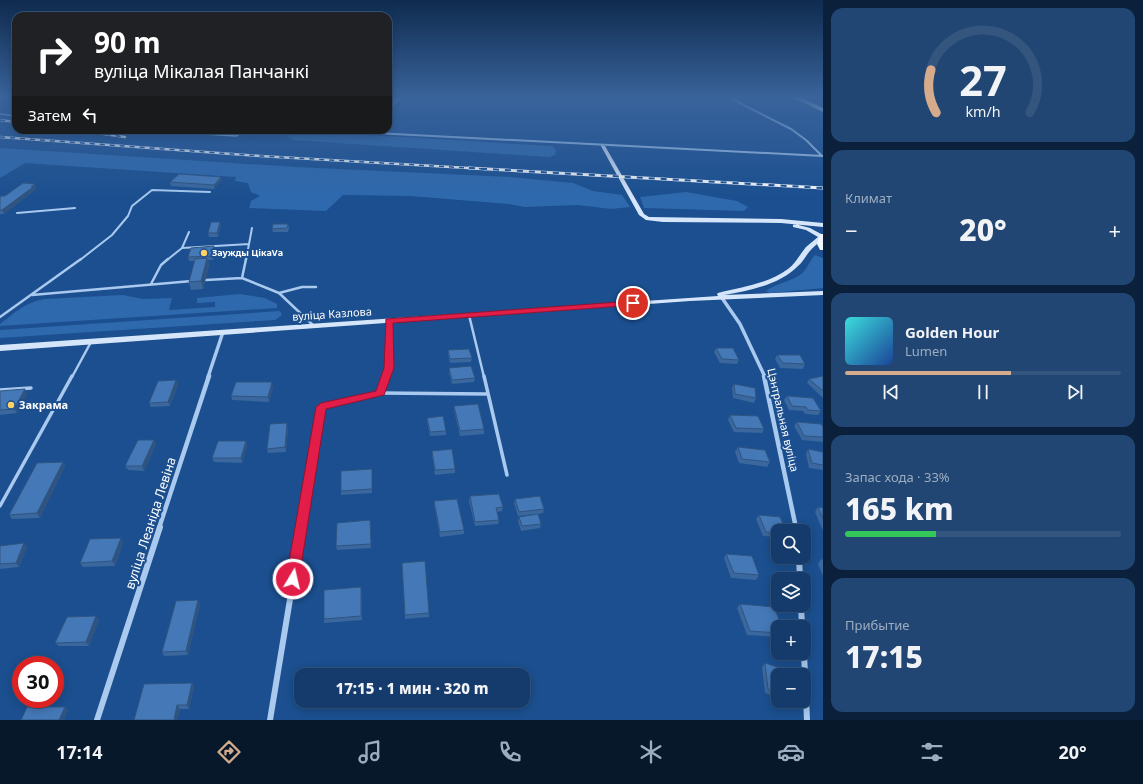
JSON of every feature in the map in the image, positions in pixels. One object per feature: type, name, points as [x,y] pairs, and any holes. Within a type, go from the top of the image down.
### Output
[{"type":"main road","points":[[603,146],[642,215],[648,219],[748,222],[780,221],[823,225]]},
{"type":"main road","points":[[748,222],[802,227],[816,232],[823,237]]},
{"type":"main road","points":[[823,237],[821,244],[823,248]]},
{"type":"main road","points":[[690,299],[736,291],[774,279],[797,265],[808,249],[823,237]]},
{"type":"main road","points":[[690,299],[821,295]]},
{"type":"main road","name":"вуліца Казлова","points":[[0,348],[690,299]]},
{"type":"street","points":[[793,131],[823,156]]},
{"type":"street","points":[[384,134],[823,156]]},
{"type":"street","name":"Цэнтральная вуліца","points":[[722,298],[740,324],[764,374],[796,524]]},
{"type":"street","points":[[270,720],[321,407],[380,393],[389,368],[389,321]]},
{"type":"street","name":"вуліца Леаніда Левіна","points":[[97,720],[223,332]]},
{"type":"street","points":[[804,660],[807,720]]},
{"type":"lane","points":[[204,134],[236,136],[239,134]]},
{"type":"lane","points":[[0,317],[65,272],[112,235],[128,216],[132,206],[152,190],[210,192]]},
{"type":"lane","points":[[17,213],[75,208]]},
{"type":"lane","points":[[242,278],[252,228]]},
{"type":"lane","points":[[151,284],[161,265],[182,248],[189,232]]},
{"type":"lane","points":[[182,248],[249,244]]},
{"type":"lane","points":[[206,280],[242,278],[279,293],[314,326]]},
{"type":"lane","points":[[30,295],[194,281]]},
{"type":"lane","points":[[279,293],[302,287],[316,287]]},
{"type":"lane","points":[[469,315],[486,394],[507,475]]},
{"type":"lane","points":[[0,506],[91,342]]},
{"type":"lane","points":[[0,390],[31,388]]},
{"type":"lane","points":[[380,393],[486,394]]},
{"type":"shaded area","points":[[291,134],[350,134],[552,146],[556,150],[555,155],[549,157],[293,140],[287,137]]},
{"type":"shaded area","points":[[0,148],[296,167],[510,177],[573,183],[593,191],[622,195],[630,207],[611,209],[578,205],[525,207],[509,204],[410,196],[343,195],[326,211],[249,208],[251,201],[260,196],[251,192],[248,183],[235,181],[236,177],[25,163],[0,178]]},
{"type":"shaded area","points":[[686,192],[737,201],[748,207],[744,211],[644,208],[640,197]]},
{"type":"shaded area","points":[[815,255],[823,258],[823,288],[770,293],[766,291],[800,275]]},
{"type":"shaded area","points":[[240,294],[265,298],[277,304],[277,308],[0,326],[0,324],[20,308],[44,299],[123,295],[143,299],[172,298],[169,310],[215,307],[215,302],[197,303],[197,298]]},
{"type":"shaded area","points":[[280,311],[282,315],[275,320],[0,338],[0,330]]},
{"type":"building","points":[[179,174],[221,177],[214,185],[170,182]]},
{"type":"building","points":[[23,183],[35,184],[31,187],[33,187],[0,210],[0,197],[5,196]]},
{"type":"building","points":[[211,222],[220,222],[217,233],[208,233]]},
{"type":"building","points":[[273,224],[288,224],[287,228],[272,229]]},
{"type":"building","points":[[214,246],[212,256],[188,257],[191,248]]},
{"type":"building","points":[[207,258],[201,281],[189,282],[195,259]]},
{"type":"building","points":[[716,348],[733,348],[739,360],[722,359]]},
{"type":"building","points":[[469,349],[472,358],[450,359],[448,350]]},
{"type":"building","points":[[777,355],[800,355],[805,364],[783,363]]},
{"type":"building","points":[[471,366],[475,378],[452,380],[449,368]]},
{"type":"building","points":[[823,376],[823,391],[809,379]]},
{"type":"building","points":[[176,380],[168,402],[149,403],[158,381]]},
{"type":"building","points":[[236,382],[272,382],[268,397],[231,396]]},
{"type":"building","points":[[734,384],[755,388],[756,398],[735,394]]},
{"type":"building","name":"Закрама","points":[[25,389],[14,409],[0,410],[0,391]]},
{"type":"building","points":[[787,396],[813,398],[821,411],[808,410],[806,407],[792,406]]},
{"type":"building","points":[[478,404],[484,429],[460,431],[454,406]]},
{"type":"building","points":[[730,415],[758,416],[764,429],[736,428]]},
{"type":"building","points":[[443,416],[446,431],[430,432],[427,418]]},
{"type":"building","points":[[797,422],[821,424],[823,427],[823,437],[804,436]]},
{"type":"building","points":[[287,423],[285,447],[267,449],[270,424]]},
{"type":"building","points":[[138,440],[154,440],[142,466],[125,466]]},
{"type":"building","points":[[218,441],[246,441],[241,458],[212,458]]},
{"type":"building","points":[[738,447],[765,450],[770,462],[742,459]]},
{"type":"building","points":[[452,449],[455,469],[435,470],[432,451]]},
{"type":"building","points":[[808,449],[823,452],[823,465],[812,463]]},
{"type":"building","points":[[63,462],[37,513],[9,515],[37,463]]},
{"type":"building","points":[[372,469],[372,489],[341,491],[341,471]]},
{"type":"building","points":[[499,494],[503,507],[496,508],[499,520],[475,522],[470,496]]},
{"type":"building","points":[[540,496],[544,509],[519,512],[515,499]]},
{"type":"building","points":[[457,499],[464,530],[440,532],[434,501]]},
{"type":"building","points":[[818,507],[823,508],[823,519]]},
{"type":"building","points":[[538,514],[541,524],[522,526],[519,517]]},
{"type":"building","points":[[759,515],[780,517],[783,524],[771,524],[771,532],[766,532]]},
{"type":"building","points":[[370,520],[371,544],[336,546],[337,523]]},
{"type":"building","points":[[121,538],[112,561],[80,563],[90,539]]},
{"type":"building","points":[[24,543],[16,563],[0,564],[0,546]]},
{"type":"building","points":[[726,554],[752,556],[759,575],[734,573]]},
{"type":"building","points":[[425,561],[429,613],[405,615],[402,563]]},
{"type":"building","points":[[361,587],[361,616],[324,619],[324,590]]},
{"type":"building","points":[[198,600],[186,651],[162,652],[176,601]]},
{"type":"building","points":[[740,604],[771,607],[771,612],[776,612],[779,620],[771,620],[771,632],[750,631]]},
{"type":"building","points":[[96,616],[86,642],[55,643],[67,617]]},
{"type":"building","points":[[765,663],[780,668],[771,668],[771,690],[768,689]]},
{"type":"building","points":[[192,683],[187,705],[177,705],[174,720],[134,720],[144,684]]},
{"type":"building","points":[[65,707],[59,720],[21,720],[27,708]]},
{"type":"railway","points":[[104,134],[125,137]]},
{"type":"railway","points":[[0,137],[260,156],[486,169]]},
{"type":"railway","points":[[469,168],[823,188]]},
{"type":"place","name":"Заужды ЦікаVа","points":[[204,253]]},
{"type":"place","name":"Закрама","points":[[11,405]]},
{"type":"route","points":[[293,579],[321,407],[380,393],[389,368],[389,321],[633,303]]}]
